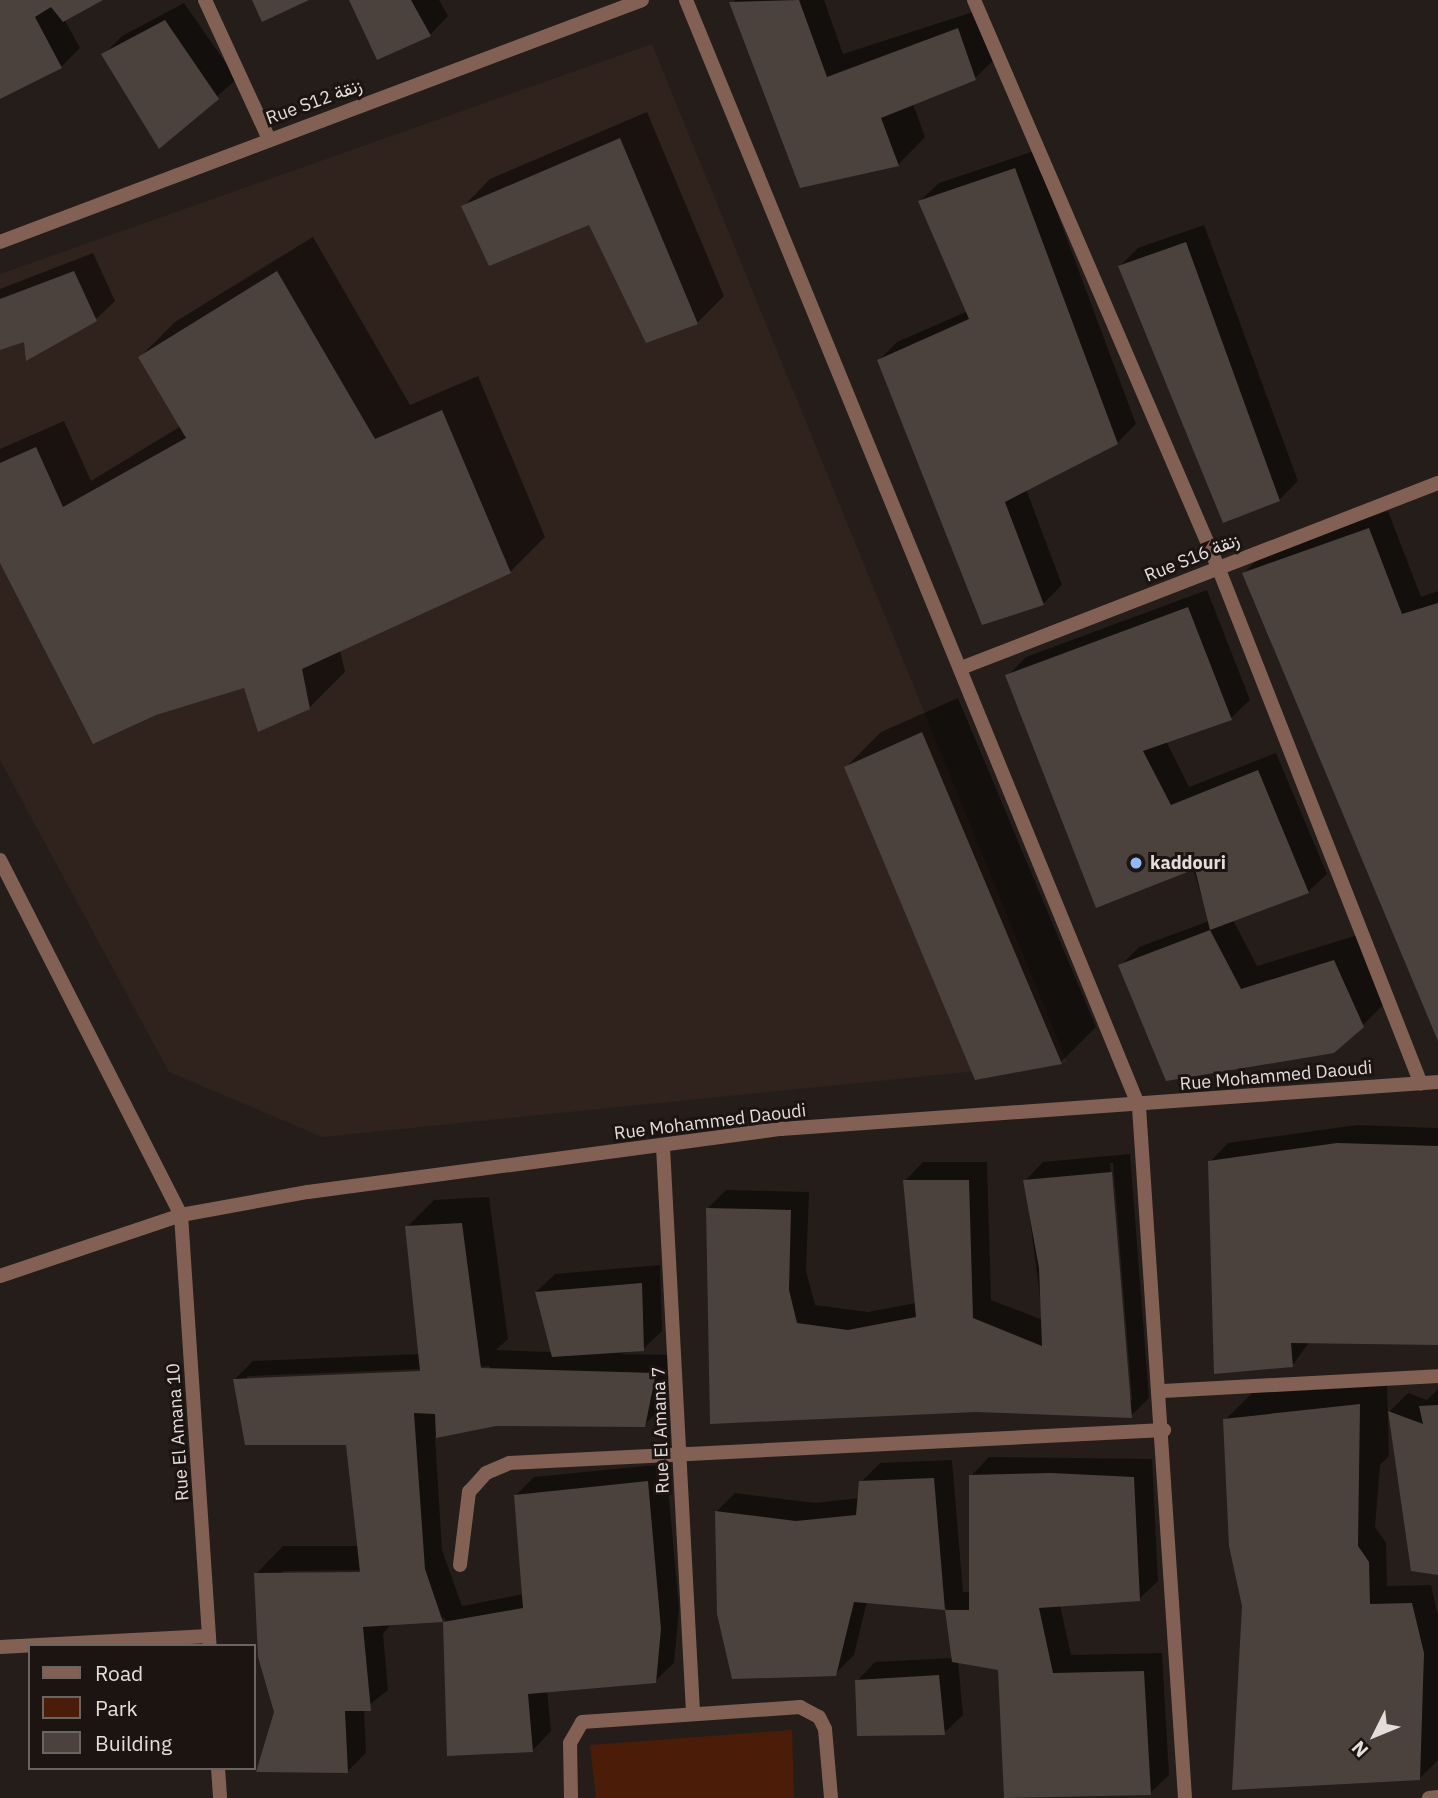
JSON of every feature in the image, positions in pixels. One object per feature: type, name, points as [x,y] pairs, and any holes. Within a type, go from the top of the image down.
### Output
[{"type":"street","points":[[205,0],[269,139]]},
{"type":"street","name":"Rue S12 زنقة","points":[[0,242],[642,0]]},
{"type":"street","points":[[686,0],[1139,1107],[1163,1391],[1185,1798]]},
{"type":"street","points":[[974,0],[1218,567],[1421,1084]]},
{"type":"street","name":"Rue S16 زنقة","points":[[961,668],[1438,484]]},
{"type":"street","points":[[0,860],[181,1215]]},
{"type":"street","name":"Rue Mohammed Daoudi","points":[[0,1276],[181,1215],[781,1129],[1139,1107],[1438,1082]]},
{"type":"street","name":"Rue El Amana 7","points":[[663,1147],[683,1452],[693,1713]]},
{"type":"street","name":"Rue El Amana 10","points":[[181,1215],[210,1641]]},
{"type":"street","points":[[1163,1391],[1438,1376]]},
{"type":"street","points":[[460,1565],[469,1492],[486,1473],[509,1463],[568,1456],[1164,1430]]},
{"type":"street","points":[[105,1644],[210,1641]]},
{"type":"street","points":[[0,1647],[28,1646]]},
{"type":"street","points":[[572,1798],[570,1743],[582,1722],[693,1713],[810,1710],[825,1729],[831,1798]]},
{"type":"street","points":[[218,1770],[220,1798]]},
{"type":"street","points":[[1429,1798],[1438,1797]]},
{"type":"shaded area","points":[[652,44],[1067,1062],[322,1137],[169,1072],[0,760],[0,274]]},
{"type":"green space","points":[[792,1730],[794,1798],[596,1798],[590,1745]]},
{"type":"building","points":[[0,0],[103,0],[63,22],[51,7],[35,17],[62,68],[0,99]]},
{"type":"building","points":[[252,0],[309,0],[262,22]]},
{"type":"building","points":[[349,0],[411,0],[431,36],[377,60]]},
{"type":"building","points":[[799,0],[827,77],[958,28],[976,80],[881,118],[899,166],[800,188],[729,2]]},
{"type":"building","points":[[165,20],[219,99],[159,149],[101,54]]},
{"type":"building","points":[[620,138],[698,324],[646,343],[589,225],[489,266],[461,206]]},
{"type":"building","points":[[1015,168],[1118,444],[1005,502],[1044,605],[982,625],[877,360],[969,319],[918,201]]},
{"type":"building","points":[[1186,242],[1280,501],[1223,523],[1118,266]]},
{"type":"building","points":[[74,271],[97,321],[26,361],[24,342],[0,350],[0,299]]},
{"type":"building","points":[[277,271],[375,439],[442,410],[511,573],[302,669],[310,709],[258,732],[244,688],[156,715],[93,744],[0,563],[0,463],[36,447],[63,507],[186,438],[138,357]]},
{"type":"building","points":[[1369,528],[1402,614],[1438,603],[1438,1041],[1242,573]]},
{"type":"building","points":[[1188,607],[1232,720],[1143,751],[1171,805],[1258,770],[1309,893],[1210,930],[1195,869],[1096,908],[1005,675]]},
{"type":"building","points":[[922,732],[1062,1064],[975,1080],[844,767]]},
{"type":"building","points":[[1210,930],[1241,989],[1334,960],[1364,1027],[1334,1053],[1166,1081],[1118,965]]},
{"type":"building","points":[[1337,1143],[1438,1146],[1438,1345],[1291,1343],[1293,1367],[1214,1374],[1208,1161]]},
{"type":"building","points":[[1112,1172],[1132,1418],[976,1412],[710,1424],[706,1208],[791,1210],[789,1290],[797,1323],[848,1330],[916,1317],[903,1180],[969,1180],[973,1318],[1042,1346],[1039,1268],[1023,1180]]},
{"type":"building","points":[[462,1223],[481,1368],[656,1373],[645,1427],[496,1426],[436,1438],[435,1414],[414,1413],[425,1569],[443,1622],[363,1627],[371,1711],[345,1711],[348,1773],[256,1772],[274,1712],[258,1657],[254,1573],[360,1572],[346,1445],[245,1445],[233,1379],[420,1371],[405,1226]]},
{"type":"building","points":[[642,1283],[644,1351],[552,1357],[535,1292]]},
{"type":"building","points":[[1360,1404],[1358,1546],[1369,1562],[1370,1604],[1412,1603],[1424,1653],[1420,1780],[1232,1790],[1242,1606],[1229,1546],[1223,1419]]},
{"type":"building","points":[[1438,1405],[1438,1575],[1411,1571],[1388,1411],[1423,1424],[1419,1406]]},
{"type":"building","points":[[1051,1473],[1134,1477],[1140,1601],[1039,1608],[1053,1673],[1144,1671],[1151,1795],[1004,1798],[998,1670],[952,1662],[945,1610],[969,1610],[969,1475]]},
{"type":"building","points":[[934,1478],[945,1610],[854,1602],[836,1676],[732,1679],[717,1614],[715,1511],[796,1521],[856,1515],[859,1481]]},
{"type":"building","points":[[648,1481],[661,1629],[656,1683],[528,1694],[533,1752],[447,1756],[443,1622],[523,1608],[514,1495]]},
{"type":"building","points":[[939,1675],[945,1735],[857,1736],[855,1680]]},
{"type":"place","name":"kaddouri","points":[[1136,863]]}]
